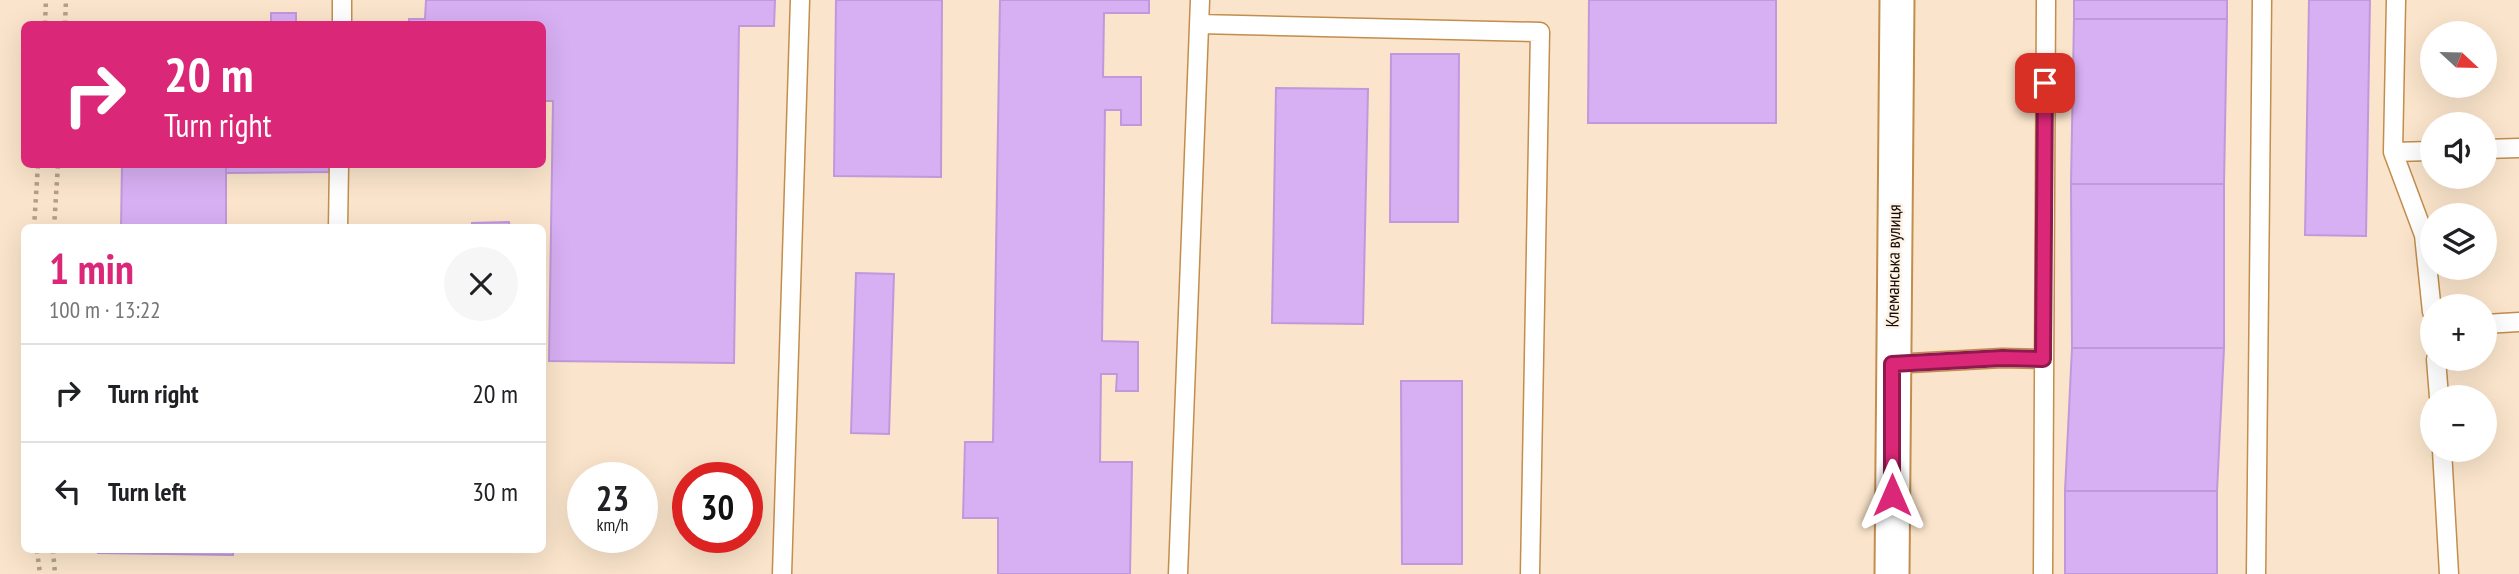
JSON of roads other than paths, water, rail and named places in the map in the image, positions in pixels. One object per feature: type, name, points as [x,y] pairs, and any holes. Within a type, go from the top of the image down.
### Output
[{"type":"street","name":"Клеманська вулиця","points":[[1892,574],[1897,0]]},
{"type":"lane","points":[[342,0],[342,21]]},
{"type":"lane","points":[[782,574],[800,0]]},
{"type":"lane","points":[[1178,574],[1200,0]]},
{"type":"lane","points":[[2043,574],[2046,0]]},
{"type":"lane","points":[[2256,574],[2262,0]]},
{"type":"lane","points":[[2396,0],[2393,152],[2424,235],[2430,294]]},
{"type":"lane","points":[[1199,24],[1540,32],[1530,574]]},
{"type":"lane","points":[[2497,149],[2519,148]]},
{"type":"lane","points":[[2393,152],[2420,151]]},
{"type":"lane","points":[[338,224],[340,168]]},
{"type":"lane","points":[[2497,323],[2519,322]]},
{"type":"lane","points":[[1892,364],[2002,358],[2043,359]]},
{"type":"lane","points":[[2443,462],[2449,574]]}]
